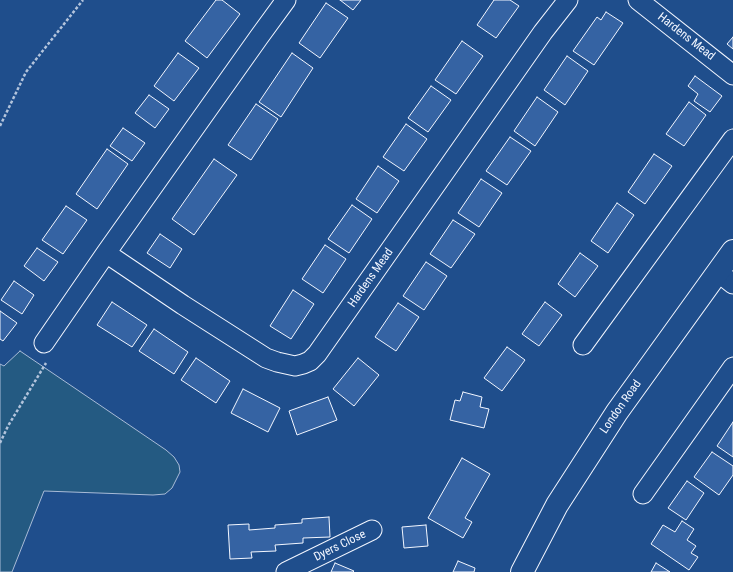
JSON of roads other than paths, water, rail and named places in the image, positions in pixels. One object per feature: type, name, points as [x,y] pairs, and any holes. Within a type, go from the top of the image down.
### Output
[{"type":"street","points":[[44,343],[106,253],[286,0]]},
{"type":"street","name":"Hardens Mead","points":[[106,253],[266,358],[295,366],[310,361],[318,354],[534,45],[568,0]]},
{"type":"street","name":"Hardens Mead","points":[[638,0],[733,75]]},
{"type":"street","points":[[583,345],[733,139]]},
{"type":"street","name":"London Road","points":[[522,572],[557,505],[580,468],[617,412],[725,278],[733,251]]},
{"type":"street","points":[[643,494],[733,367]]},
{"type":"street","name":"Dyers Close","points":[[286,572],[372,530]]}]
